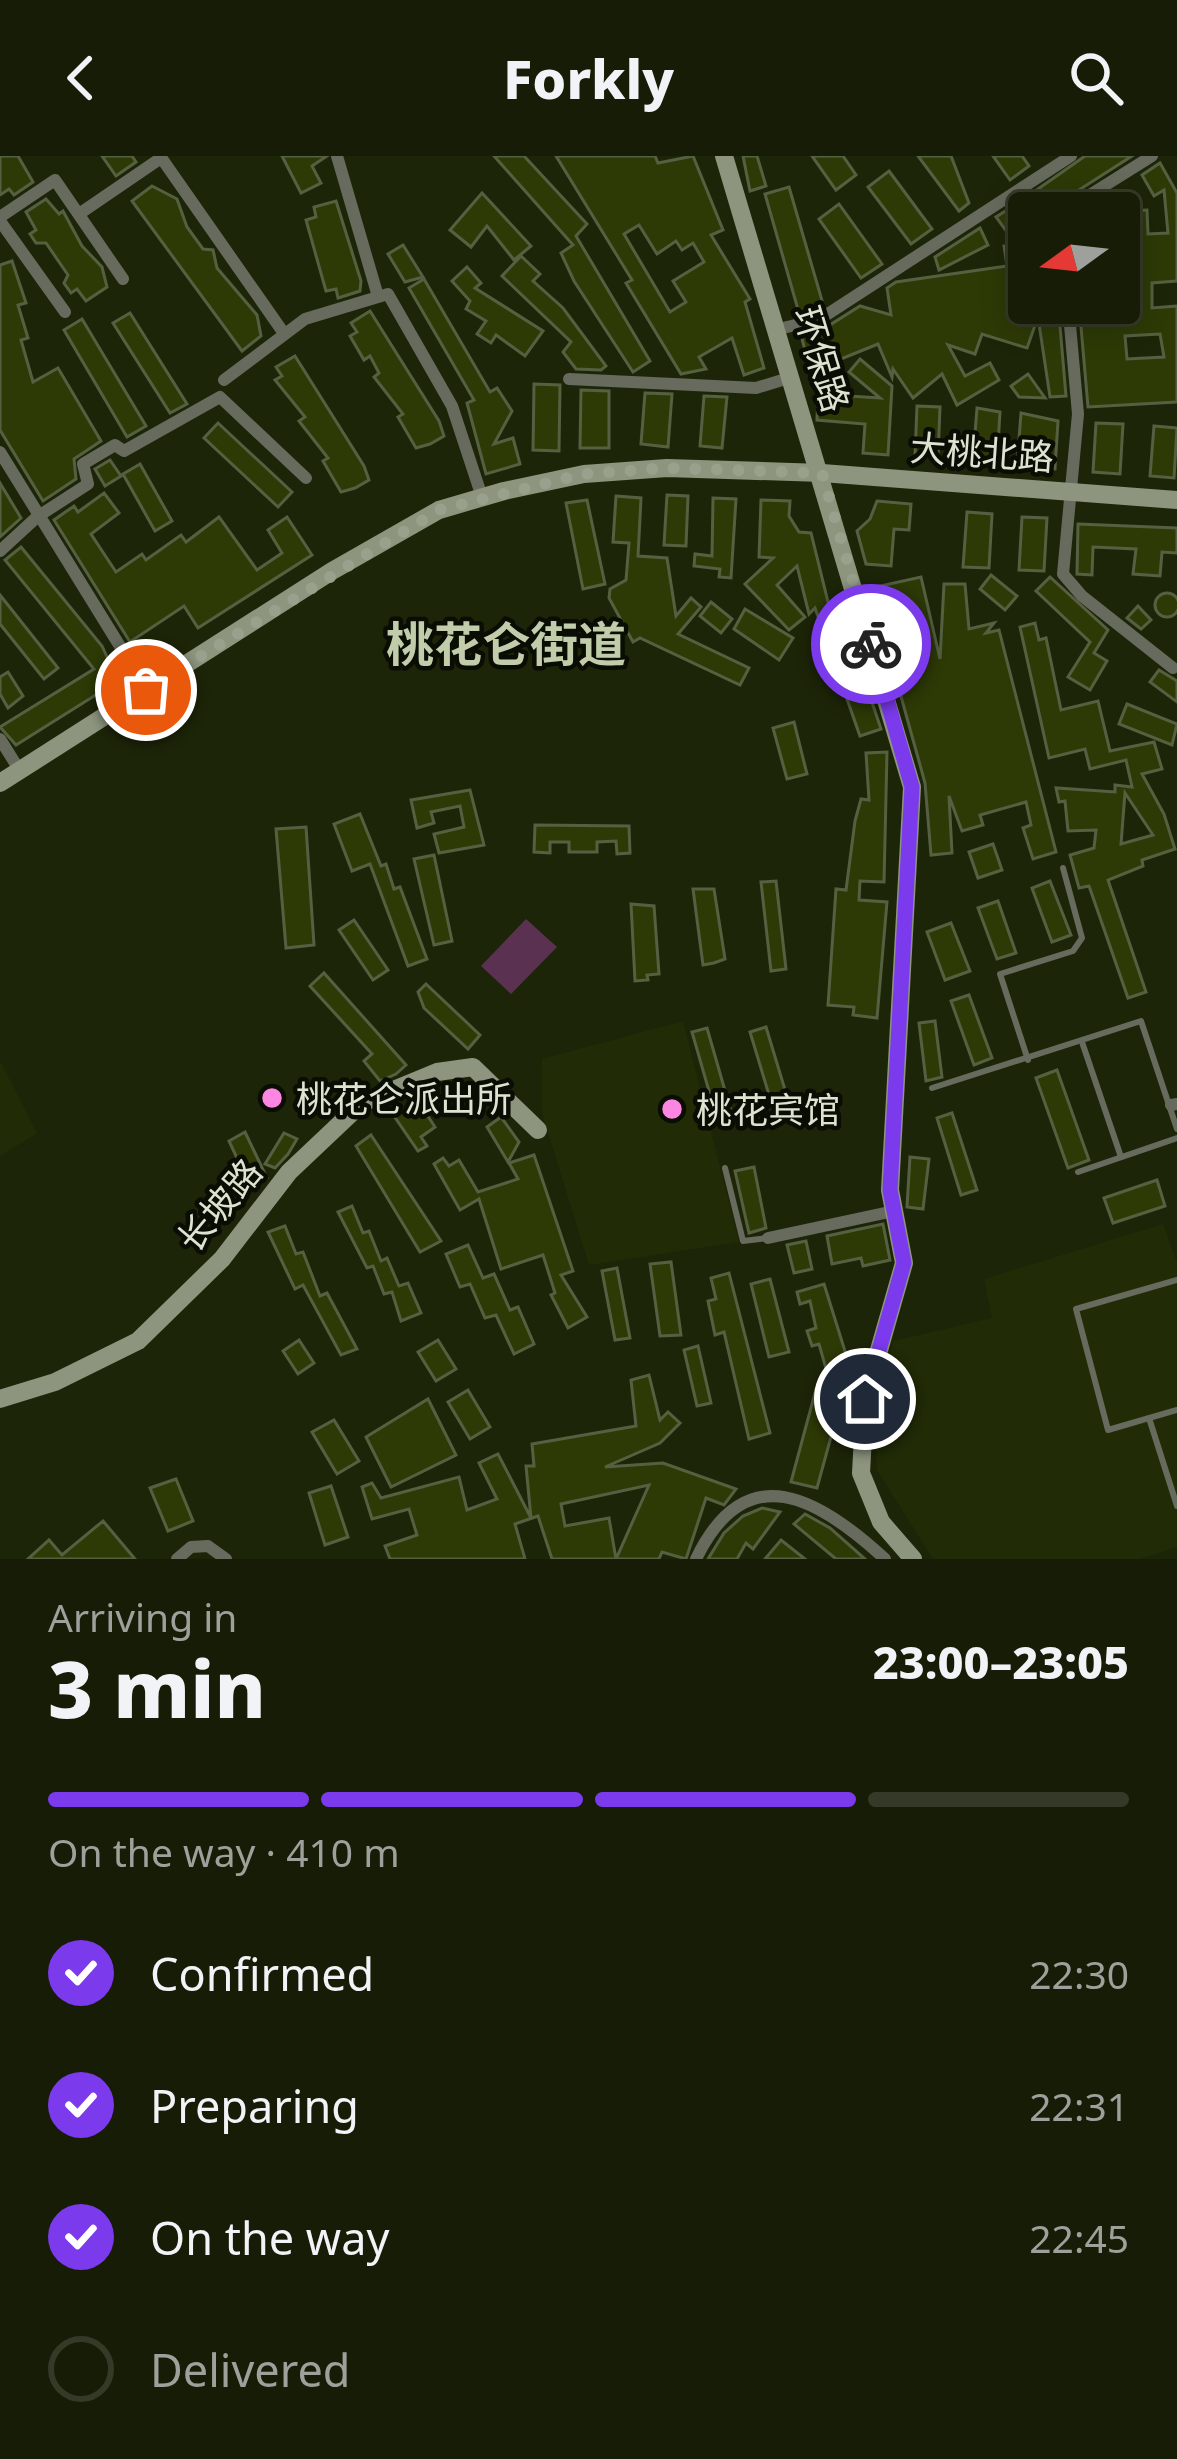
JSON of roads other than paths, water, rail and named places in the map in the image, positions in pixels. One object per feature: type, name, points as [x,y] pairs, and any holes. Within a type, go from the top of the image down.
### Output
[{"type":"street","points":[[337,156],[377,293]]},
{"type":"street","name":"环保路","points":[[724,156],[912,787],[890,1190],[904,1263],[865,1399],[861,1473],[881,1522],[913,1559]]},
{"type":"street","points":[[779,329],[820,319],[1071,156]]},
{"type":"street","points":[[1094,192],[1152,156]]},
{"type":"street","points":[[79,214],[161,157],[283,332]]},
{"type":"street","points":[[64,312],[0,219],[55,180],[123,279]]},
{"type":"street","points":[[224,380],[283,332],[377,293],[388,294],[452,406],[482,497]]},
{"type":"street","points":[[1070,324],[1078,414],[1063,574],[1082,596],[1174,668]]},
{"type":"street","points":[[569,379],[756,388],[793,376]]},
{"type":"street","points":[[0,551],[37,517],[88,484],[83,464],[115,445],[124,451],[220,398],[306,478]]},
{"type":"street","points":[[0,452],[146,690]]},
{"type":"street","name":"大桃北路","points":[[0,783],[421,520],[482,497],[584,474],[667,468],[822,473],[1177,500]]},
{"type":"street","points":[[0,740],[20,771]]},
{"type":"street","name":"长坡路","points":[[0,1399],[55,1382],[138,1341],[222,1259],[289,1172],[362,1103],[437,1072],[473,1067],[538,1130]]},
{"type":"street","points":[[768,1238],[894,1211]]},
{"type":"street","points":[[696,1559],[706,1538],[732,1510],[748,1496],[769,1495],[844,1521],[885,1559]]},
{"type":"street","points":[[177,1559],[191,1547],[208,1546],[226,1559]]},
{"type":"lane","points":[[1028,1060],[1000,974],[1073,951],[1082,938],[1063,868]]},
{"type":"lane","points":[[932,1088],[1141,1021],[1174,1105],[1177,1133],[1078,1172]]},
{"type":"lane","points":[[1082,1042],[1121,1157]]},
{"type":"lane","points":[[725,1168],[743,1241],[768,1238]]},
{"type":"lane","points":[[1177,1280],[1076,1309],[1108,1430],[1177,1410]]},
{"type":"lane","points":[[1149,1418],[1177,1506]]},
{"type":"place","name":"桃花仑派出所","points":[[272,1098]]},
{"type":"place","name":"桃花宾馆","points":[[672,1109]]},
{"type":"district","name":"桃花仑街道","points":[[506,643]]}]
